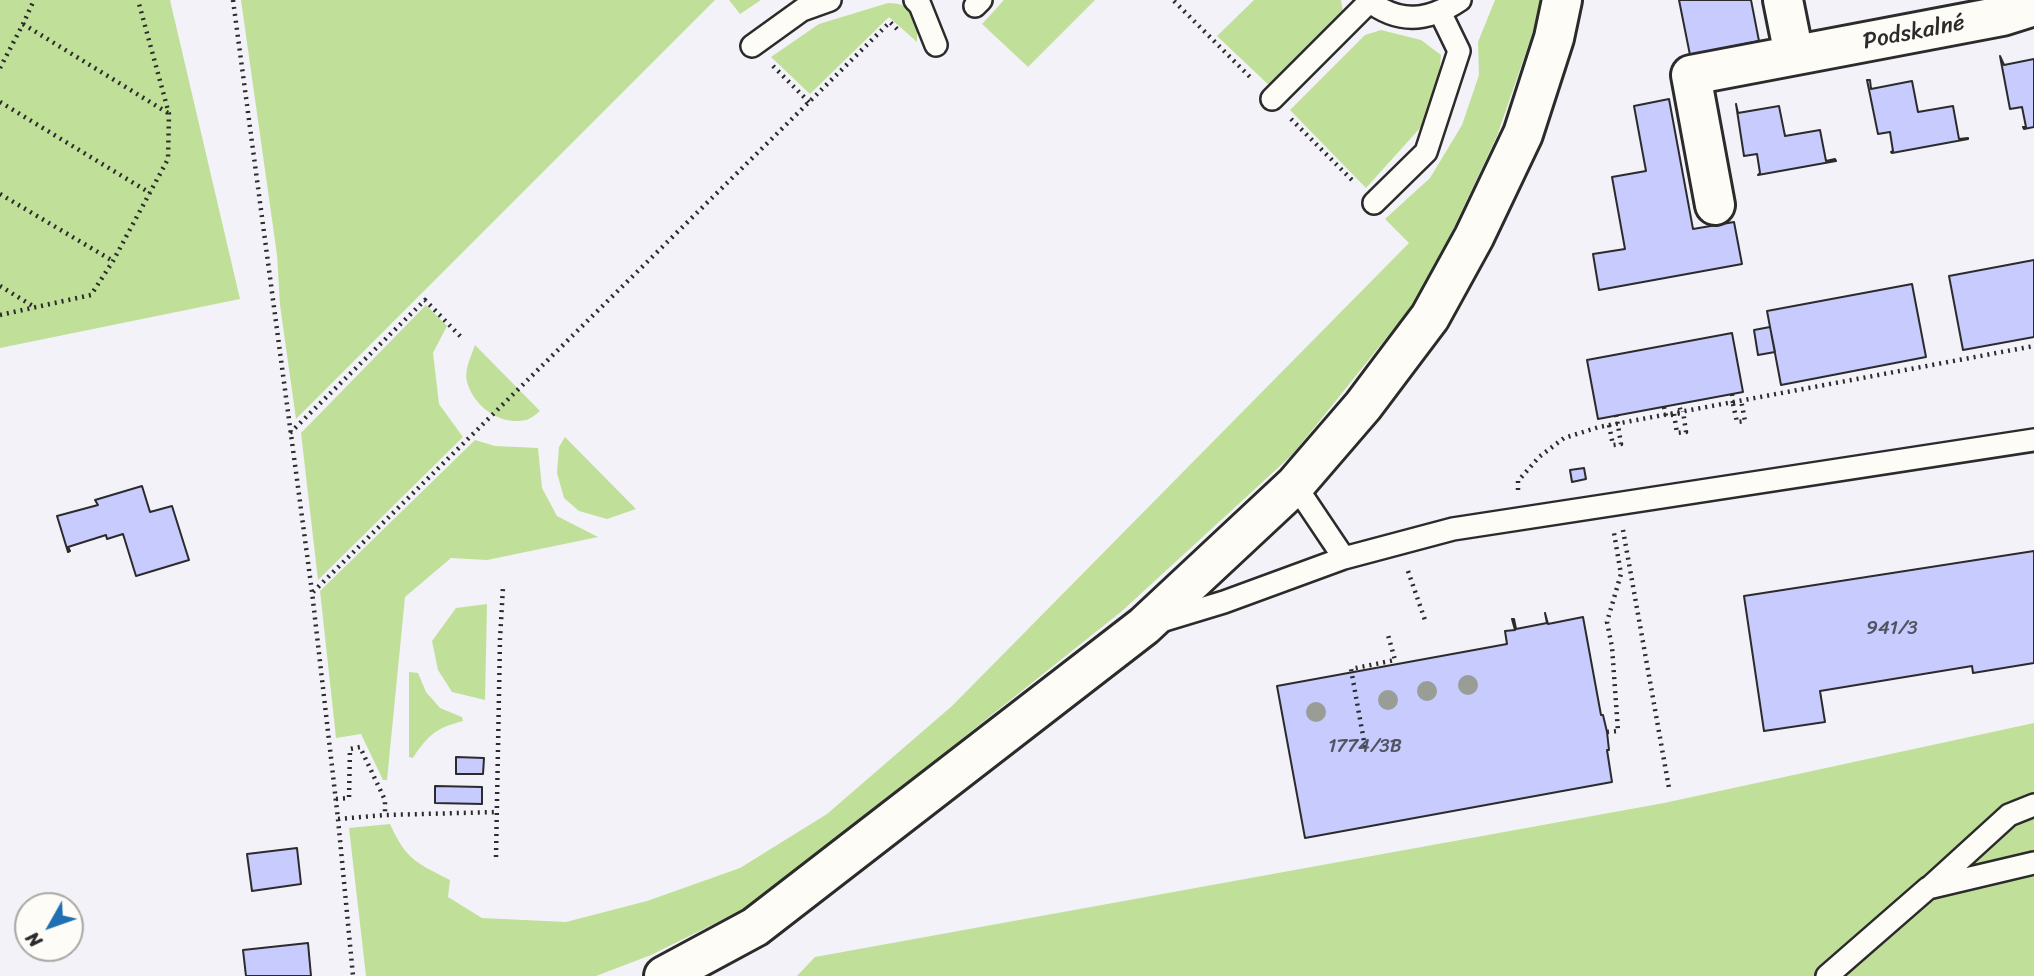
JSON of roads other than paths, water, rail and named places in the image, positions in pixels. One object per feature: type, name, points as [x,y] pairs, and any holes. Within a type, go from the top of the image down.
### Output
[{"type":"street","points":[[664,976],[755,927],[1144,626],[1296,485],[1363,406],[1430,317],[1474,237],[1523,134],[1554,38],[1562,0]]},
{"type":"street","points":[[1783,0],[1794,55]]},
{"type":"street","name":"Podskalné","points":[[1715,205],[1691,75],[2002,16],[2034,6]]},
{"type":"lane","points":[[752,46],[802,10],[830,0]]},
{"type":"lane","points":[[915,0],[920,5],[936,45]]},
{"type":"lane","points":[[1272,99],[1368,1],[1391,15],[1416,18],[1440,12],[1460,0]]},
{"type":"lane","points":[[1374,203],[1426,152],[1459,51],[1440,12]]},
{"type":"lane","points":[[1144,626],[1224,602],[1344,558],[1453,529],[2034,440]]},
{"type":"lane","points":[[1296,485],[1344,558]]},
{"type":"lane","points":[[1827,976],[2009,815],[2034,805]]},
{"type":"lane","points":[[1928,888],[2034,863]]}]
